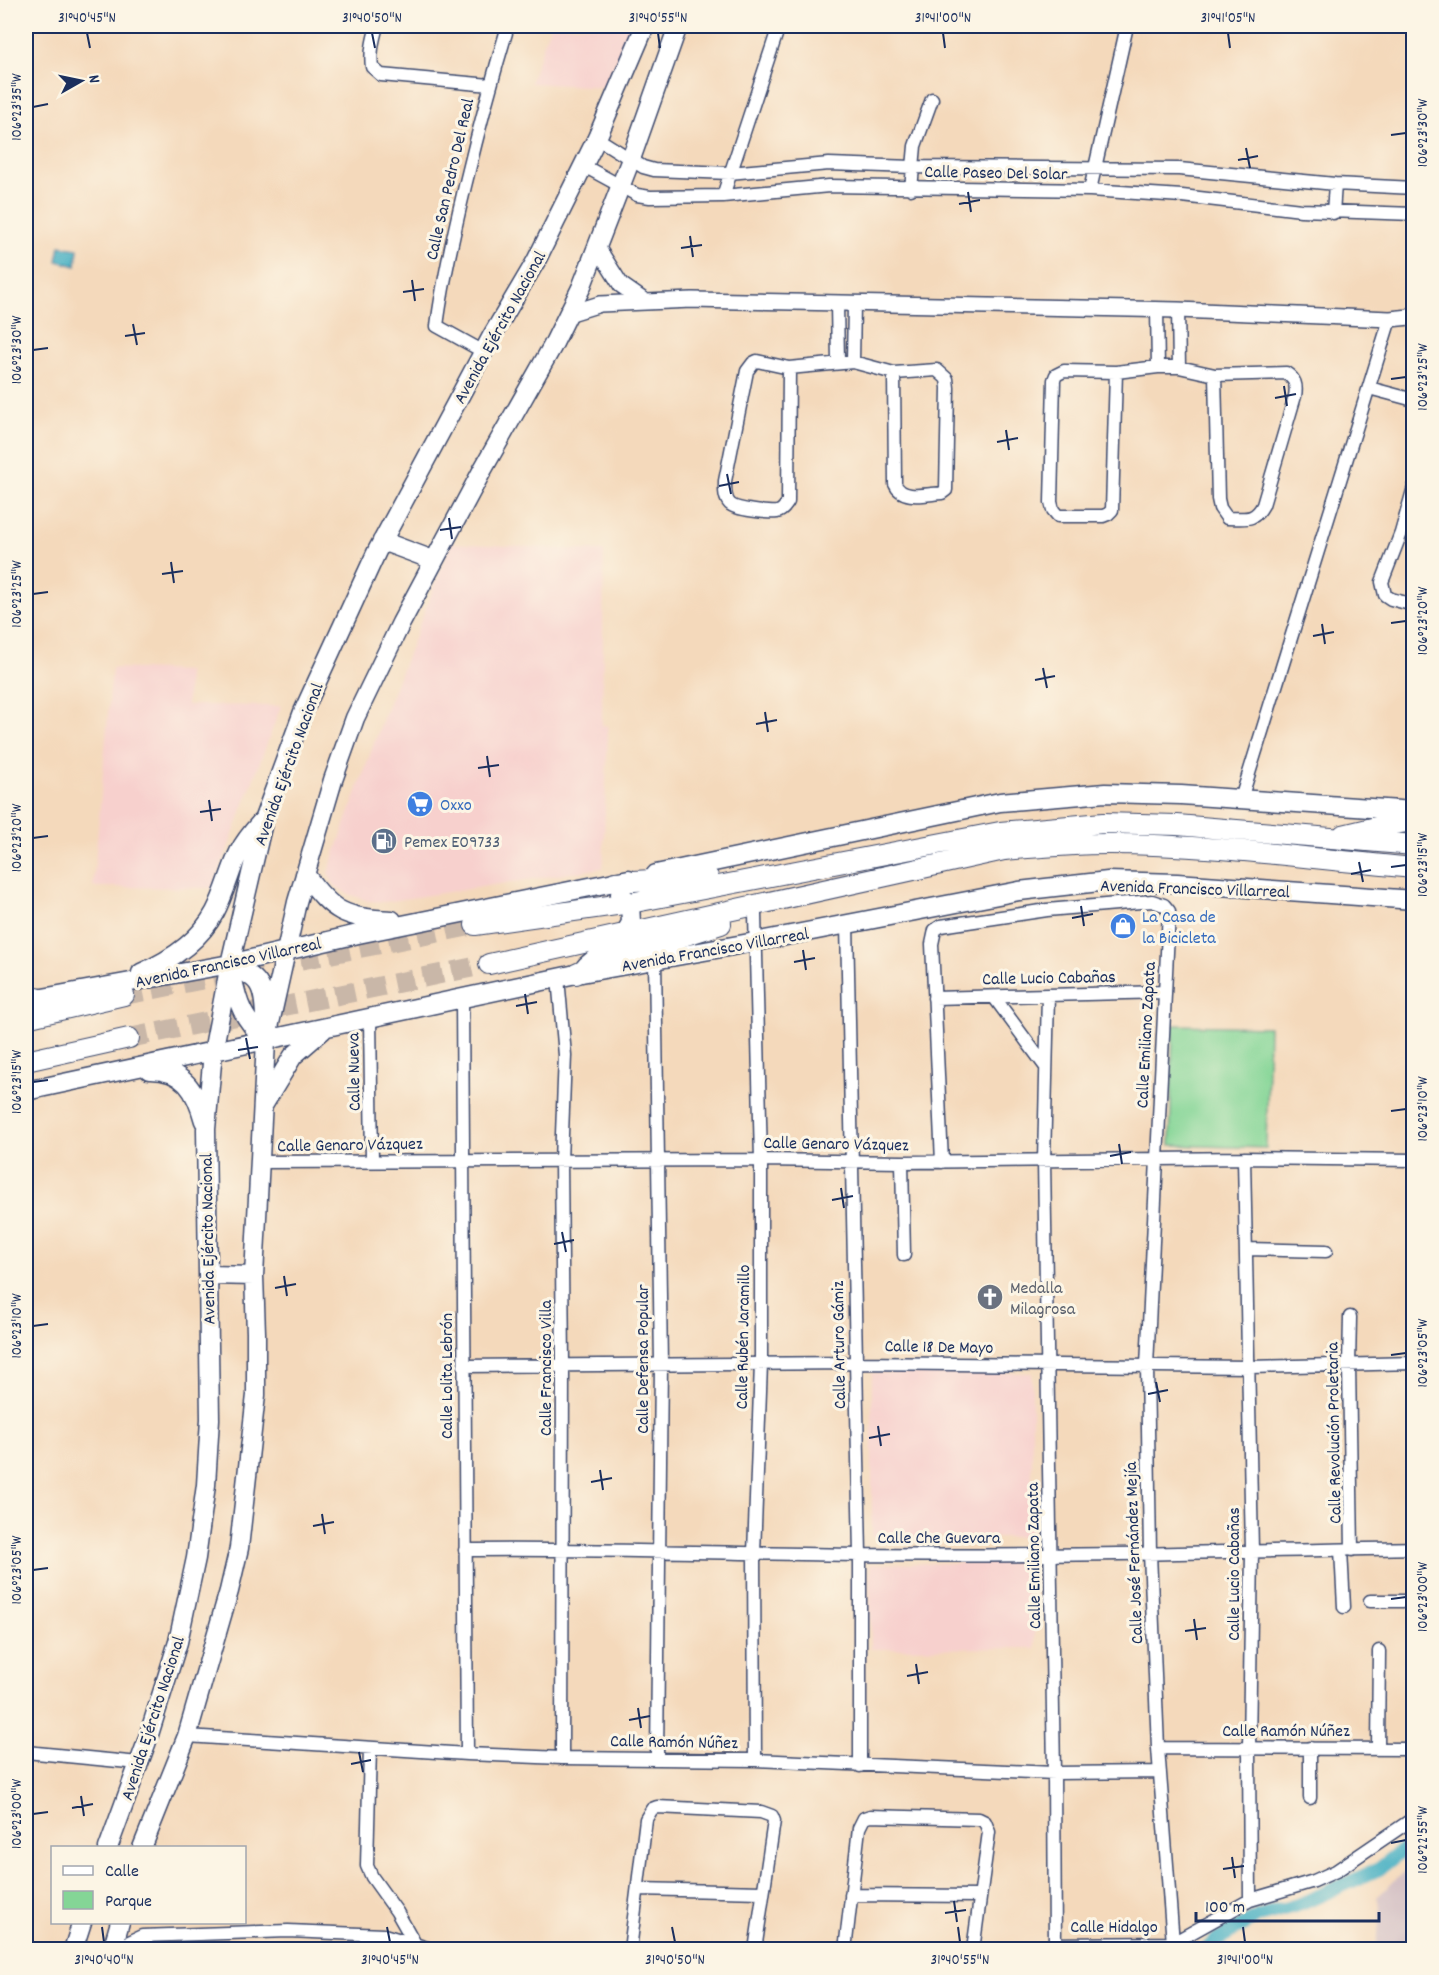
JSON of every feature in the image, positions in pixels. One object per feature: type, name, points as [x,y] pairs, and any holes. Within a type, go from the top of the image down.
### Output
[{"type":"highway","points":[[1329,839],[1362,829],[1413,821]]},
{"type":"highway","points":[[475,925],[630,903],[1000,832],[1103,823],[1187,826],[1413,845]]},
{"type":"highway","name":"Avenida Francisco Villarreal","points":[[489,964],[1004,850],[1078,845],[1177,846],[1413,868]]},
{"type":"highway","points":[[615,882],[702,878],[766,869],[818,867]]},
{"type":"highway","points":[[567,976],[641,948],[855,883]]},
{"type":"highway","name":"Avenida Francisco Villarreal","points":[[26,1018],[119,990]]},
{"type":"highway","points":[[26,1061],[129,1038]]},
{"type":"main road","name":"Avenida Ejército Nacional","points":[[109,1846],[139,1763],[178,1642],[196,1558],[206,1485],[210,1419],[206,1129],[213,1052],[230,964],[264,818],[303,712],[382,541],[536,261],[597,138],[645,26]]},
{"type":"main road","name":"Avenida Ejército Nacional","points":[[143,1846],[187,1736],[229,1591],[239,1548],[256,1395],[254,1276],[258,1162],[266,1041],[285,950],[305,874],[339,759],[400,622],[581,288],[631,159],[678,26]]},
{"type":"main road","points":[[382,541],[433,560]]},
{"type":"main road","name":"Avenida Francisco Villarreal","points":[[29,1001],[119,990],[418,921],[1000,802],[1105,793],[1241,799],[1413,811]]},
{"type":"main road","points":[[119,990],[178,954],[205,928],[215,912],[239,851],[264,818]]},
{"type":"main road","points":[[305,874],[326,900],[345,913],[365,918],[418,921]]},
{"type":"main road","name":"Avenida Francisco Villarreal","points":[[26,1091],[567,976],[1018,891],[1108,881],[1413,900]]},
{"type":"main road","points":[[567,976],[625,933],[631,922],[630,903],[621,895],[607,891],[570,890]]},
{"type":"main road","points":[[230,964],[237,1001],[249,1024],[266,1041]]},
{"type":"main road","points":[[230,964],[254,976],[264,997],[266,1041]]},
{"type":"main road","points":[[262,1108],[293,1056],[324,1029]]},
{"type":"main road","points":[[129,1070],[162,1070],[185,1082],[199,1101],[206,1129]]},
{"type":"main road","points":[[208,1275],[254,1276]]},
{"type":"main road","points":[[73,1950],[81,1924]]},
{"type":"main road","points":[[112,1949],[120,1924]]},
{"type":"street","points":[[377,26],[372,43],[371,60],[372,67],[381,75],[490,85]]},
{"type":"street","name":"Calle San Pedro Del Real","points":[[484,352],[437,326],[442,286],[490,85],[508,26]]},
{"type":"street","points":[[723,196],[779,26]]},
{"type":"street","points":[[1090,190],[1126,26]]},
{"type":"street","points":[[911,189],[915,146],[932,99]]},
{"type":"street","name":"Calle Paseo Del Solar","points":[[597,138],[643,167],[654,170],[729,173],[829,164],[912,167],[1179,169],[1335,184],[1413,188]]},
{"type":"street","name":"Calle Paseo Del Solar","points":[[584,166],[637,195],[650,197],[723,196],[829,186],[1090,190],[1182,196],[1333,213],[1413,214]]},
{"type":"street","points":[[1333,213],[1335,184]]},
{"type":"street","points":[[597,247],[621,285],[644,301]]},
{"type":"street","points":[[568,314],[600,304],[644,301],[1178,310],[1390,319],[1410,317],[1413,314]]},
{"type":"street","points":[[837,303],[838,362]]},
{"type":"street","points":[[854,304],[854,362]]},
{"type":"street","points":[[1157,310],[1158,367]]},
{"type":"street","points":[[1178,310],[1179,367]]},
{"type":"street","points":[[1241,799],[1390,319]]},
{"type":"street","points":[[789,368],[788,502],[777,512],[737,508],[726,498],[725,481],[747,371],[757,361],[789,368],[854,362],[894,373],[937,370],[947,379],[946,490],[942,493],[905,495],[897,490],[895,483],[894,373]]},
{"type":"street","points":[[1116,372],[1112,510],[1102,516],[1058,516],[1051,502],[1056,375],[1064,371],[1116,372],[1158,367],[1179,367],[1215,375],[1286,373],[1292,377],[1295,383],[1295,396],[1263,504],[1256,516],[1227,518],[1220,508],[1215,375]]},
{"type":"street","points":[[1369,388],[1413,400]]},
{"type":"street","points":[[1413,488],[1401,533],[1382,582],[1385,595],[1413,605]]},
{"type":"street","name":"Calle Emiliano Zapata","points":[[934,998],[932,936],[941,926],[1047,910],[1152,901],[1164,905],[1169,911],[1158,1160]]},
{"type":"street","name":"Calle Rubén Jaramillo","points":[[755,914],[761,1160],[760,1364],[754,1553],[755,1760]]},
{"type":"street","name":"Calle Arturo Gámiz","points":[[847,924],[861,1556],[860,1766]]},
{"type":"street","name":"Calle Defensa Popular","points":[[655,959],[661,1364],[657,1758]]},
{"type":"street","name":"Calle Francisco Villa","points":[[562,1758],[561,1161],[567,976]]},
{"type":"street","name":"Calle Lucio Cabañas","points":[[934,998],[1164,992]]},
{"type":"street","name":"Calle Emiliano Zapata","points":[[1048,995],[1044,1161],[1055,1947]]},
{"type":"street","points":[[994,997],[1045,1066]]},
{"type":"street","name":"Calle Lolita Lebrón","points":[[462,998],[467,1754]]},
{"type":"street","points":[[934,998],[942,1162]]},
{"type":"street","name":"Calle Nueva","points":[[370,1019],[372,1161]]},
{"type":"street","name":"Calle Lucio Cabañas","points":[[1245,1158],[1252,1551],[1249,1748],[1250,1900]]},
{"type":"street","name":"Calle Genaro Vázquez","points":[[258,1162],[761,1160],[942,1162],[1245,1158],[1413,1160]]},
{"type":"street","name":"Calle José Fernández Mejía","points":[[1158,1160],[1147,1366],[1150,1553],[1158,1748],[1173,1943]]},
{"type":"street","points":[[902,1162],[904,1255]]},
{"type":"street","points":[[1247,1249],[1326,1251]]},
{"type":"street","name":"Calle Revolución Proletaria","points":[[1344,1607],[1347,1550],[1350,1317]]},
{"type":"street","name":"Calle 18 De Mayo","points":[[464,1366],[857,1363],[1250,1367],[1413,1363]]},
{"type":"street","name":"Calle Che Guevara","points":[[465,1550],[562,1548],[861,1556],[1413,1548]]},
{"type":"street","points":[[1370,1601],[1413,1601]]},
{"type":"street","points":[[1378,1749],[1379,1651]]},
{"type":"street","name":"Calle Ramón Núñez","points":[[187,1736],[562,1758],[755,1760],[1054,1773],[1160,1772]]},
{"type":"street","points":[[370,1748],[367,1866],[414,1942]]},
{"type":"street","name":"Calle Ramón Núñez","points":[[1158,1748],[1413,1749]]},
{"type":"street","points":[[1310,1748],[1310,1798]]},
{"type":"street","points":[[26,1752],[139,1763]]},
{"type":"street","points":[[630,1950],[646,1819],[651,1809],[657,1807],[761,1812],[772,1816],[774,1821],[754,1950]]},
{"type":"street","points":[[845,1950],[859,1828],[864,1818],[870,1816],[979,1819],[985,1822],[989,1832],[973,1950]]},
{"type":"street","points":[[1173,1943],[1250,1900],[1314,1881],[1336,1871],[1413,1818]]},
{"type":"street","points":[[638,1889],[762,1892]]},
{"type":"street","points":[[851,1895],[979,1896]]},
{"type":"street","points":[[112,1949],[142,1936],[288,1931],[384,1935],[414,1942],[434,1950]]},
{"type":"street","name":"Calle Hidalgo","points":[[1055,1947],[1173,1943]]},
{"type":"shaded area","points":[[550,26],[633,26],[603,87],[530,83]]},
{"type":"shaded area","points":[[451,543],[604,551],[602,725],[608,726],[603,868],[385,902],[368,901],[346,893],[334,885],[328,873],[383,718]]},
{"type":"shaded area","points":[[112,668],[188,671],[187,705],[281,706],[213,888],[93,887]]},
{"type":"shaded area","points":[[872,1373],[1032,1373],[1032,1537],[872,1537]]},
{"type":"shaded area","points":[[1035,1562],[1035,1648],[871,1649],[870,1564]]},
{"type":"shaded area","points":[[1413,1864],[1413,1949],[1377,1949],[1380,1908],[1377,1897]]},
{"type":"green space","points":[[1173,1025],[1269,1027],[1266,1148],[1170,1145]]},
{"type":"water","points":[[60,246],[78,249],[76,266],[57,261]]},
{"type":"waterway","points":[[1206,1950],[1215,1941],[1259,1916],[1301,1904],[1379,1869],[1414,1841]]},
{"type":"waterway","points":[[257,1950],[290,1948],[321,1950]]},
{"type":"tunnel","points":[[124,995],[475,925]]},
{"type":"tunnel","points":[[129,1038],[489,964]]},
{"type":"place","name":"Oxxo","points":[[420,804]]},
{"type":"place","name":"Pemex E09733","points":[[384,841]]},
{"type":"place","name":"La Casa de la Bicicleta","points":[[1123,926]]},
{"type":"place","name":"Medalla Milagrosa","points":[[990,1297]]}]
